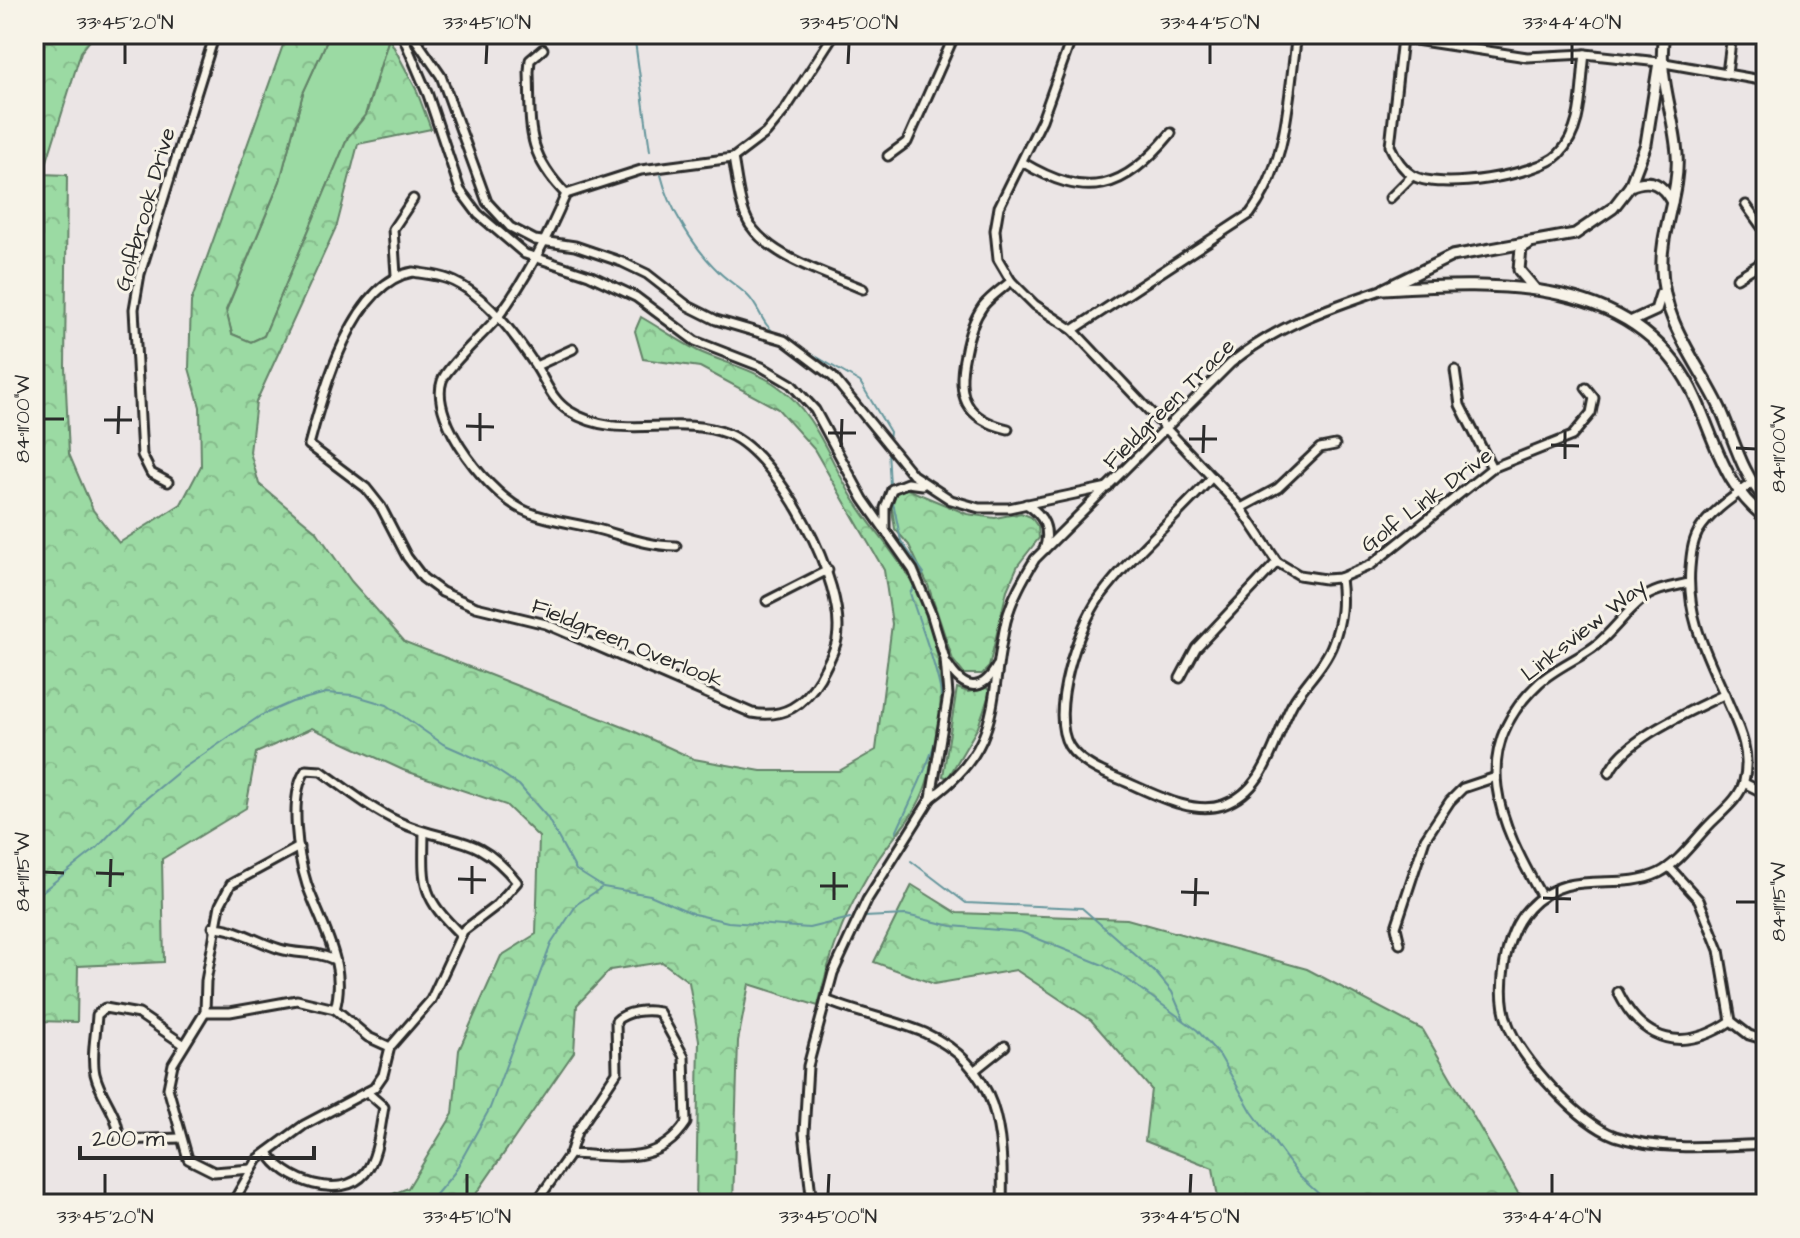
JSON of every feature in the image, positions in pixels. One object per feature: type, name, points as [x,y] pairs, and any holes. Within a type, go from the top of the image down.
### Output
[{"type":"street","name":"Golfbrook Drive","points":[[168,482],[151,473],[142,455],[134,309],[160,203],[215,34]]},
{"type":"street","points":[[402,34],[428,95],[460,190],[500,236],[537,258],[589,275],[636,297],[695,341],[762,367],[791,384],[815,410],[857,489],[918,581],[945,659],[957,680],[973,686],[992,676],[999,663]]},
{"type":"street","points":[[412,34],[441,76],[487,202],[510,227],[545,242],[575,246],[622,262],[647,274],[688,306],[716,320],[784,340],[833,377],[913,475],[951,500],[979,508],[1026,504],[1108,487]]},
{"type":"street","points":[[888,156],[907,142],[955,34]]},
{"type":"street","points":[[1073,34],[1047,108],[999,207],[995,230],[998,259],[1011,281],[1035,305],[1073,330],[1241,508],[1277,562],[1196,648],[1180,678]]},
{"type":"street","points":[[1073,330],[1250,214],[1264,195],[1280,158],[1297,34]]},
{"type":"street","points":[[1330,34],[1402,38],[1498,54],[1585,54],[1659,62],[1766,81]]},
{"type":"street","points":[[1384,289],[1452,256],[1575,234],[1613,208],[1630,186],[1646,144],[1664,34]]},
{"type":"street","points":[[1727,73],[1732,34]]},
{"type":"street","points":[[676,546],[648,546],[627,537],[527,512],[500,495],[454,436],[442,414],[442,379],[497,317],[537,258],[566,194],[641,170],[733,158],[766,133],[785,110],[832,35]]},
{"type":"street","points":[[1402,38],[1390,146],[1398,162],[1412,176],[1431,183],[1461,182],[1543,165],[1558,155],[1572,137],[1579,114],[1585,54]]},
{"type":"street","points":[[543,49],[530,60],[532,147],[547,175],[566,194]]},
{"type":"street","points":[[1632,321],[1661,304],[1661,267],[1678,158],[1659,62]]},
{"type":"street","points":[[1022,162],[1076,187],[1095,188],[1115,182],[1150,158],[1171,133]]},
{"type":"street","points":[[733,158],[749,224],[782,252],[863,289]]},
{"type":"street","points":[[1390,198],[1412,176]]},
{"type":"street","points":[[1630,186],[1648,181],[1656,183],[1672,202]]},
{"type":"street","points":[[396,275],[393,229],[413,199]]},
{"type":"street","points":[[1746,205],[1766,233]]},
{"type":"street","points":[[1534,240],[1521,248],[1518,261],[1519,270],[1534,288]]},
{"type":"street","points":[[1737,278],[1766,260]]},
{"type":"street","points":[[1661,267],[1675,328],[1720,408],[1751,484],[1766,500]]},
{"type":"street","name":"Fieldgreen Overlook","points":[[413,272],[447,279],[475,294],[536,366],[554,399],[588,421],[622,430],[704,427],[729,435],[749,447],[773,473],[828,570],[837,639],[808,697],[797,707],[775,715],[752,713],[546,624],[476,607],[442,592],[423,578],[407,557],[381,507],[366,488],[309,445],[326,381],[357,320],[382,284],[396,275],[413,272]]},
{"type":"street","points":[[1008,429],[982,421],[971,411],[961,385],[976,317],[985,303],[1011,281]]},
{"type":"street","name":"Fieldgreen Trace","points":[[931,798],[964,770],[988,729],[997,695],[999,663],[1017,589],[1043,552],[1231,363],[1262,338],[1290,323],[1384,289],[1534,288],[1571,296],[1632,321],[1661,346],[1680,372],[1738,493]]},
{"type":"street","points":[[536,366],[573,349]]},
{"type":"street","points":[[1455,370],[1460,405],[1492,468]]},
{"type":"street","name":"Golf Link Drive","points":[[1277,562],[1299,575],[1340,578],[1371,565],[1492,468],[1572,436],[1591,413],[1594,398],[1586,388]]},
{"type":"street","points":[[1241,508],[1278,488],[1320,448],[1335,445]]},
{"type":"street","points":[[1212,477],[1101,597],[1083,628],[1071,661],[1062,709],[1068,744],[1079,758],[1111,776],[1174,801],[1206,808],[1224,805],[1241,795],[1265,769],[1292,706],[1333,645],[1343,607],[1340,578]]},
{"type":"street","points":[[886,529],[885,508],[892,489],[907,483],[931,488]]},
{"type":"street","points":[[1751,484],[1696,534],[1689,583],[1689,608],[1696,633],[1743,737],[1747,760],[1744,783],[1736,797],[1669,867],[1642,879],[1578,881],[1542,897],[1526,910],[1512,935],[1503,1001],[1507,1024],[1518,1045],[1543,1076],[1581,1115],[1615,1136],[1654,1144],[1766,1144]]},
{"type":"street","points":[[1738,493],[1766,518]]},
{"type":"street","points":[[1026,504],[1045,523],[1047,541],[1043,552]]},
{"type":"street","points":[[767,601],[828,570]]},
{"type":"street","name":"Linksview Way","points":[[1493,778],[1495,759],[1511,715],[1541,681],[1613,632],[1647,596],[1689,583]]},
{"type":"street","points":[[812,1204],[804,1133],[808,1066],[838,961],[867,900],[931,798],[948,695],[945,659]]},
{"type":"street","points":[[1609,773],[1615,761],[1661,727],[1725,694]]},
{"type":"street","points":[[232,1204],[251,1169],[268,1152],[304,1125],[367,1092],[383,1075],[390,1047],[431,1000],[461,935],[517,882],[495,857],[472,842],[424,832],[375,809],[321,771],[306,770],[298,790],[299,847],[306,882],[328,931],[335,960],[340,993],[335,1009]]},
{"type":"street","points":[[1400,944],[1396,927],[1432,828],[1463,788],[1493,778],[1511,836],[1542,897]]},
{"type":"street","points":[[1744,783],[1766,794]]},
{"type":"street","points":[[424,832],[424,891],[442,917],[461,935]]},
{"type":"street","points":[[251,1169],[214,1172],[188,1159],[168,1088],[173,1064],[205,1012],[213,927],[231,884],[299,847]]},
{"type":"street","points":[[1669,867],[1699,900],[1719,950],[1731,1021],[1749,1035],[1766,1040]]},
{"type":"street","points":[[213,927],[225,928],[280,949],[315,951],[335,960]]},
{"type":"street","points":[[1618,992],[1630,1017],[1660,1037],[1694,1039],[1712,1034],[1731,1021]]},
{"type":"street","points":[[205,1012],[230,1012],[297,1000],[335,1009],[368,1037],[390,1047]]},
{"type":"street","points":[[826,1000],[926,1033],[975,1070],[999,1117],[1003,1147],[1002,1204]]},
{"type":"street","points":[[181,1138],[119,1140],[116,1115],[103,1096],[95,1074],[97,1015],[105,1008],[128,1010],[183,1044]]},
{"type":"street","points":[[535,1204],[552,1174],[570,1154],[582,1124],[617,1072],[616,1021],[623,1015],[642,1011],[659,1012],[684,1057],[686,1123],[660,1149],[648,1155],[570,1154]]},
{"type":"street","points":[[975,1070],[1005,1046]]},
{"type":"street","points":[[268,1152],[281,1171],[305,1183],[343,1183],[359,1179],[368,1171],[384,1107],[367,1092]]},
{"type":"green space","points":[[34,34],[95,34],[81,52],[43,174],[67,175],[65,367],[69,454],[93,510],[119,543],[181,504],[201,466],[200,407],[189,368],[191,302],[287,34],[330,34],[303,93],[280,181],[226,310],[232,334],[251,342],[264,336],[348,137],[366,115],[389,38],[416,89],[431,129],[358,144],[337,225],[256,402],[250,452],[259,484],[317,532],[351,581],[405,642],[631,730],[694,759],[761,771],[839,771],[876,750],[892,624],[884,570],[814,449],[778,409],[700,367],[643,359],[635,331],[641,317],[698,351],[767,379],[789,395],[819,435],[858,506],[910,579],[931,628],[940,680],[938,733],[926,785],[917,806],[866,878],[848,913],[818,1006],[749,984],[738,1041],[733,1204],[696,1204],[699,1040],[689,982],[662,962],[610,970],[577,1005],[574,1052],[469,1204],[368,1204],[408,1188],[453,1114],[459,1050],[501,956],[536,934],[539,837],[506,805],[403,770],[312,728],[256,753],[246,808],[162,859],[164,962],[78,966],[77,1022],[34,1021],[34,638],[40,632],[42,176],[34,175]]},
{"type":"green space","points":[[330,34],[387,34],[389,38],[365,115],[348,137],[264,336],[251,342],[232,334],[226,311],[280,181],[303,93]]},
{"type":"green space","points":[[907,489],[967,514],[995,518],[1021,513],[1031,517],[1038,527],[1039,538],[1018,565],[1007,590],[989,667],[982,674],[964,674],[953,660],[928,585],[909,545],[895,529],[891,503],[897,492]]},
{"type":"green space","points":[[957,688],[968,692],[987,688],[990,692],[978,727],[948,778],[943,776]]},
{"type":"green space","points":[[912,885],[957,913],[1127,919],[1307,969],[1423,1030],[1518,1193],[1538,1204],[1219,1204],[1213,1168],[1145,1141],[1151,1089],[1091,1020],[1016,970],[934,984],[874,962]]},
{"type":"waterway","points":[[634,34],[650,151]]},
{"type":"waterway","points":[[661,175],[676,214],[692,239],[719,272],[748,296],[768,327],[778,335]]},
{"type":"waterway","points":[[798,346],[860,382],[890,432],[889,440]]},
{"type":"waterway","points":[[888,450],[890,486]]},
{"type":"waterway","points":[[892,497],[901,541],[924,573],[921,578]]},
{"type":"waterway","points":[[896,833],[927,764],[942,709],[935,668],[910,593],[915,585]]},
{"type":"waterway","points":[[34,898],[97,848],[137,806],[182,769],[260,716],[292,702],[326,693],[353,695],[387,705],[443,744],[484,762],[519,785],[547,817],[576,870],[603,887],[650,895],[694,914],[728,922],[809,928],[850,918]]},
{"type":"waterway","points":[[911,861],[966,903],[1082,908],[1157,974],[1172,992],[1184,1020]]},
{"type":"waterway","points":[[428,1204],[454,1173],[490,1108],[551,944],[577,904],[601,888]]},
{"type":"waterway","points":[[864,917],[906,915],[952,926],[1021,932],[1103,965],[1124,977],[1197,1030],[1220,1056],[1252,1112],[1299,1176],[1330,1204]]}]
